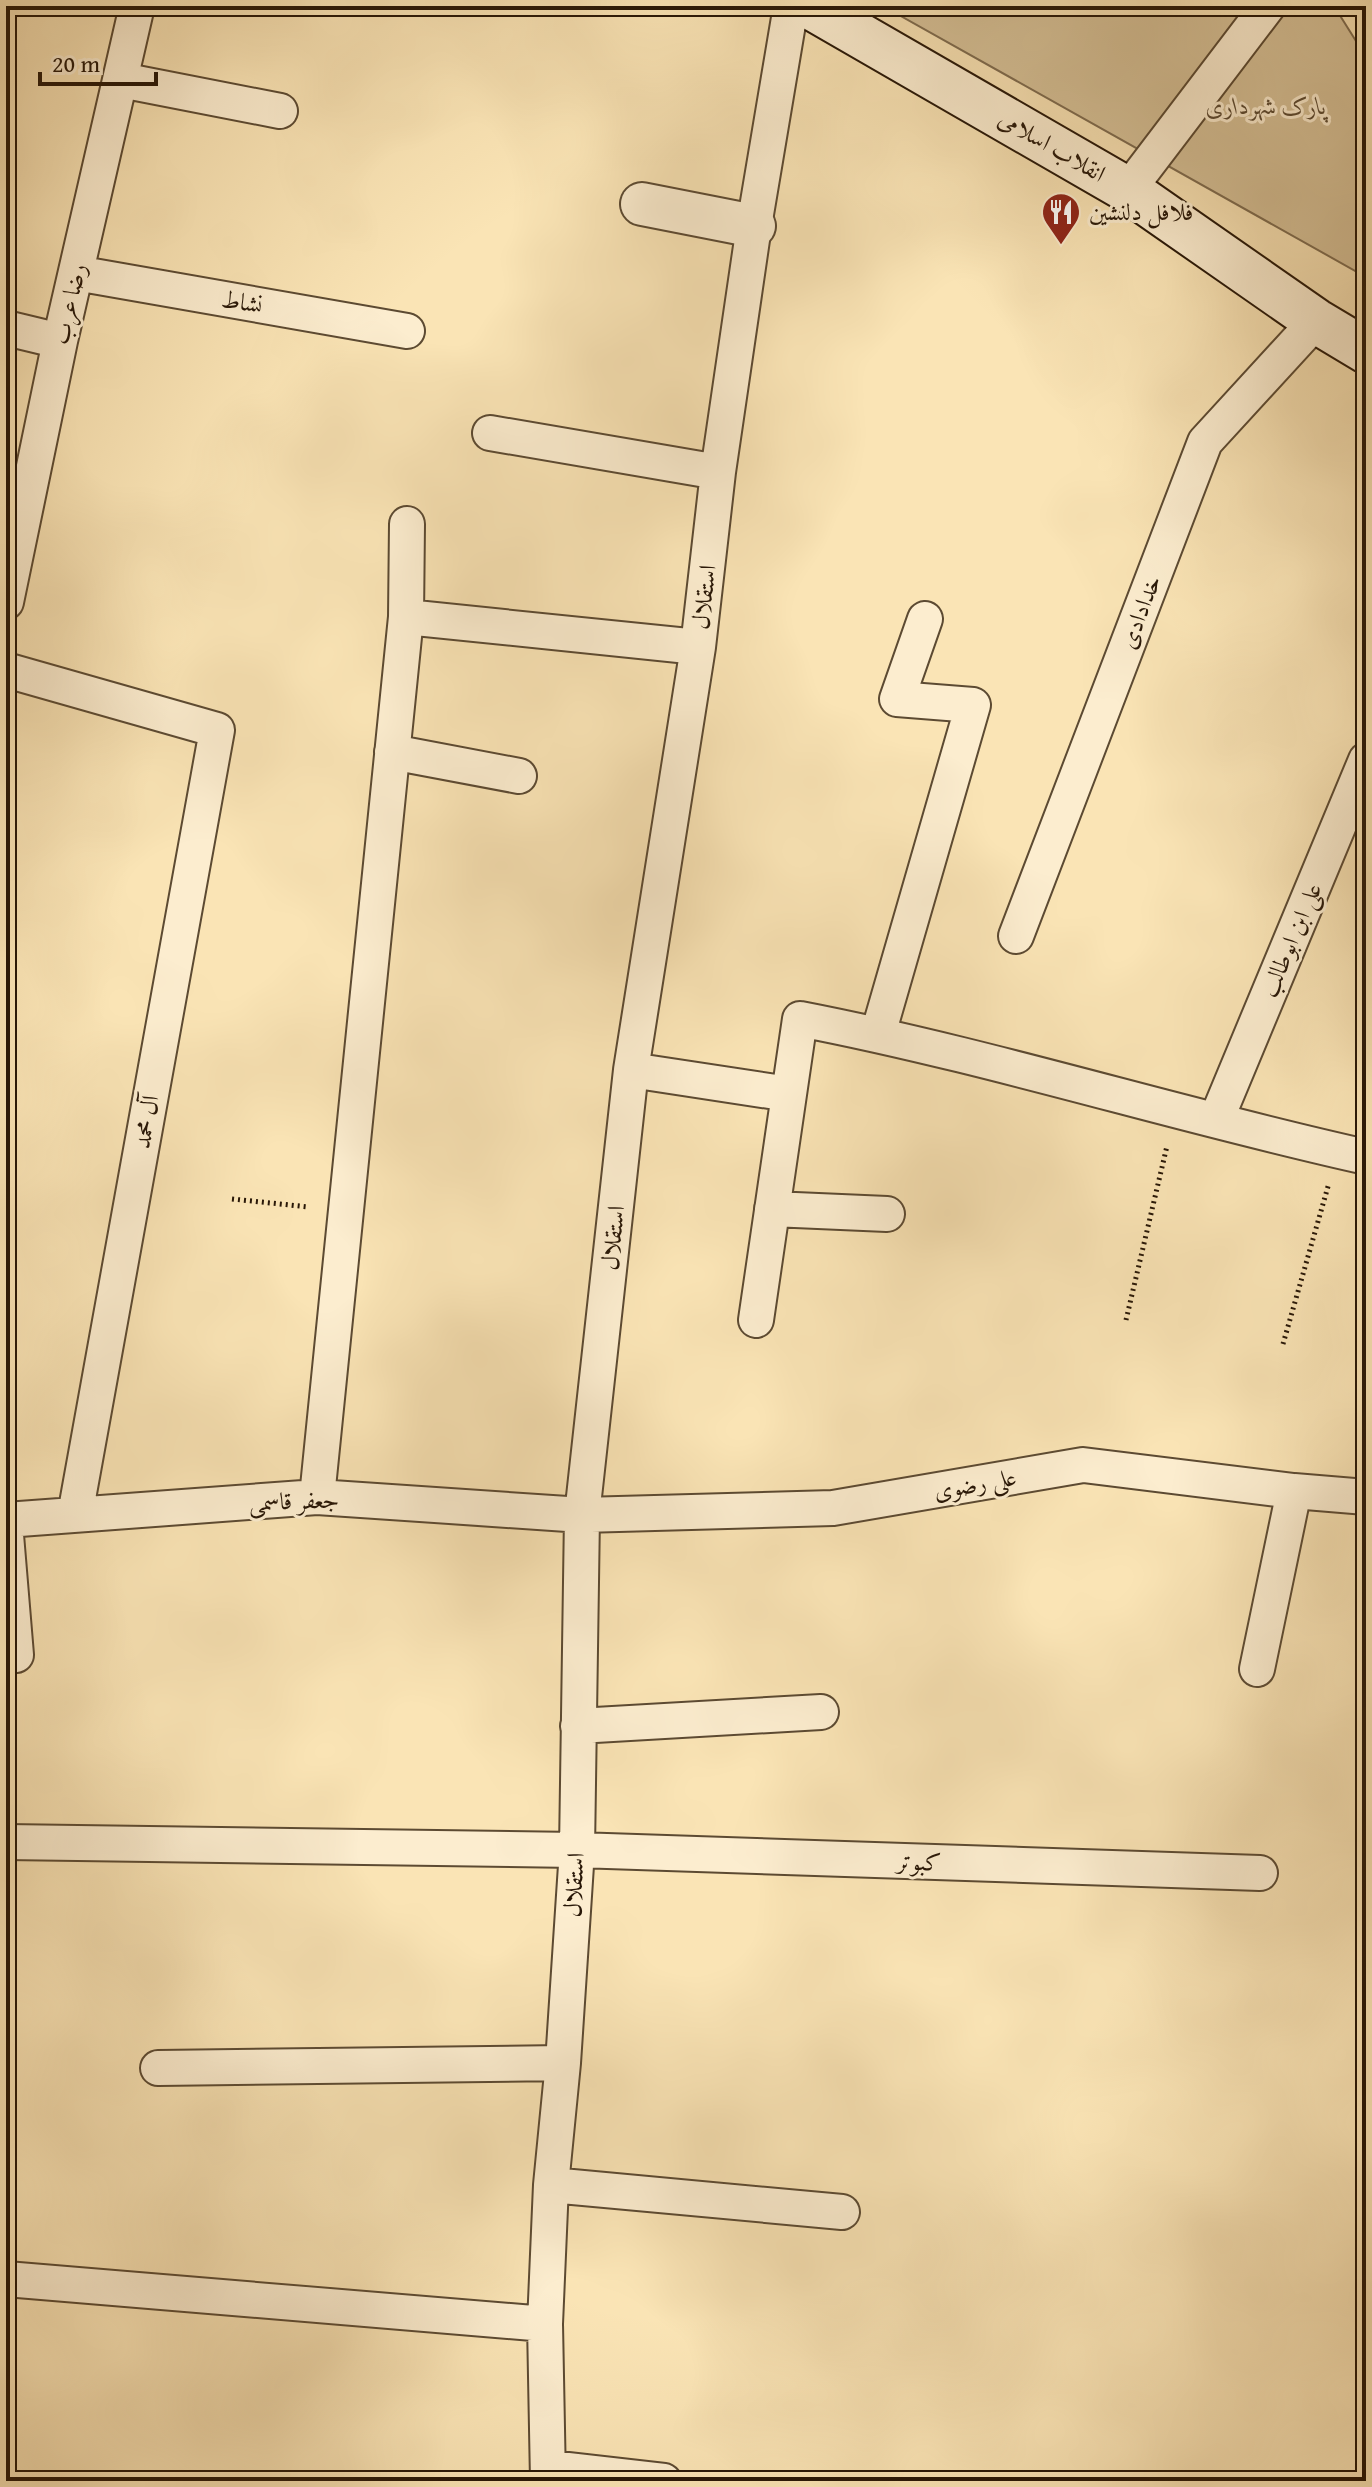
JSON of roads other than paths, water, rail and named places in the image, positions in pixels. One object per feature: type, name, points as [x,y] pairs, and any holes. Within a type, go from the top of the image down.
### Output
[{"type":"main road","name":"انقلاب اسلامی","points":[[809,6],[1128,190],[1316,321],[1366,351]]},
{"type":"street","name":"رضا عرب","points":[[6,602],[60,341],[137,6]]},
{"type":"street","name":"استقلال","points":[[549,2474],[545,2324],[551,2185],[563,2063],[577,1850],[582,1515],[631,1070],[698,647],[718,472],[754,226],[791,6]]},
{"type":"street","points":[[1128,190],[1268,6]]},
{"type":"street","points":[[121,80],[280,111]]},
{"type":"street","points":[[642,204],[754,226]]},
{"type":"street","name":"نشاط","points":[[76,273],[407,331]]},
{"type":"street","name":"خدادادی","points":[[1016,936],[1205,442],[1316,321]]},
{"type":"street","points":[[6,328],[60,341]]},
{"type":"street","points":[[490,433],[718,472]]},
{"type":"street","points":[[317,1497],[406,617],[407,524]]},
{"type":"street","points":[[406,617],[698,647]]},
{"type":"street","points":[[878,1034],[973,705],[897,699],[925,619]]},
{"type":"street","name":"آل محمد","points":[[6,670],[217,730],[75,1515]]},
{"type":"street","points":[[392,752],[519,776]]},
{"type":"street","name":"علی ابن ابوطالب","points":[[1216,1120],[1366,760]]},
{"type":"street","points":[[756,1320],[800,1019],[878,1034],[1352,1154]]},
{"type":"street","points":[[631,1070],[789,1094]]},
{"type":"street","points":[[772,1209],[887,1214]]},
{"type":"street","name":"علی رضوی","points":[[582,1515],[833,1508],[1083,1465],[1366,1497]]},
{"type":"street","points":[[1257,1669],[1294,1491]]},
{"type":"street","name":"جعفر قاسمی","points":[[6,1520],[317,1497],[582,1515]]},
{"type":"street","points":[[6,1535],[16,1655]]},
{"type":"street","points":[[578,1726],[821,1712]]},
{"type":"street","name":"کبوتر","points":[[6,1842],[577,1850],[1260,1873]]},
{"type":"street","points":[[158,2068],[563,2063]]},
{"type":"street","points":[[551,2185],[842,2212]]},
{"type":"street","points":[[6,2279],[545,2324]]},
{"type":"street","points":[[549,2474],[664,2481]]},
{"type":"place","name":"فلافل دلنشین","points":[[1061,246]]},
{"type":"park label","name":"پارک شهرداری","points":[[1266,106]]}]
